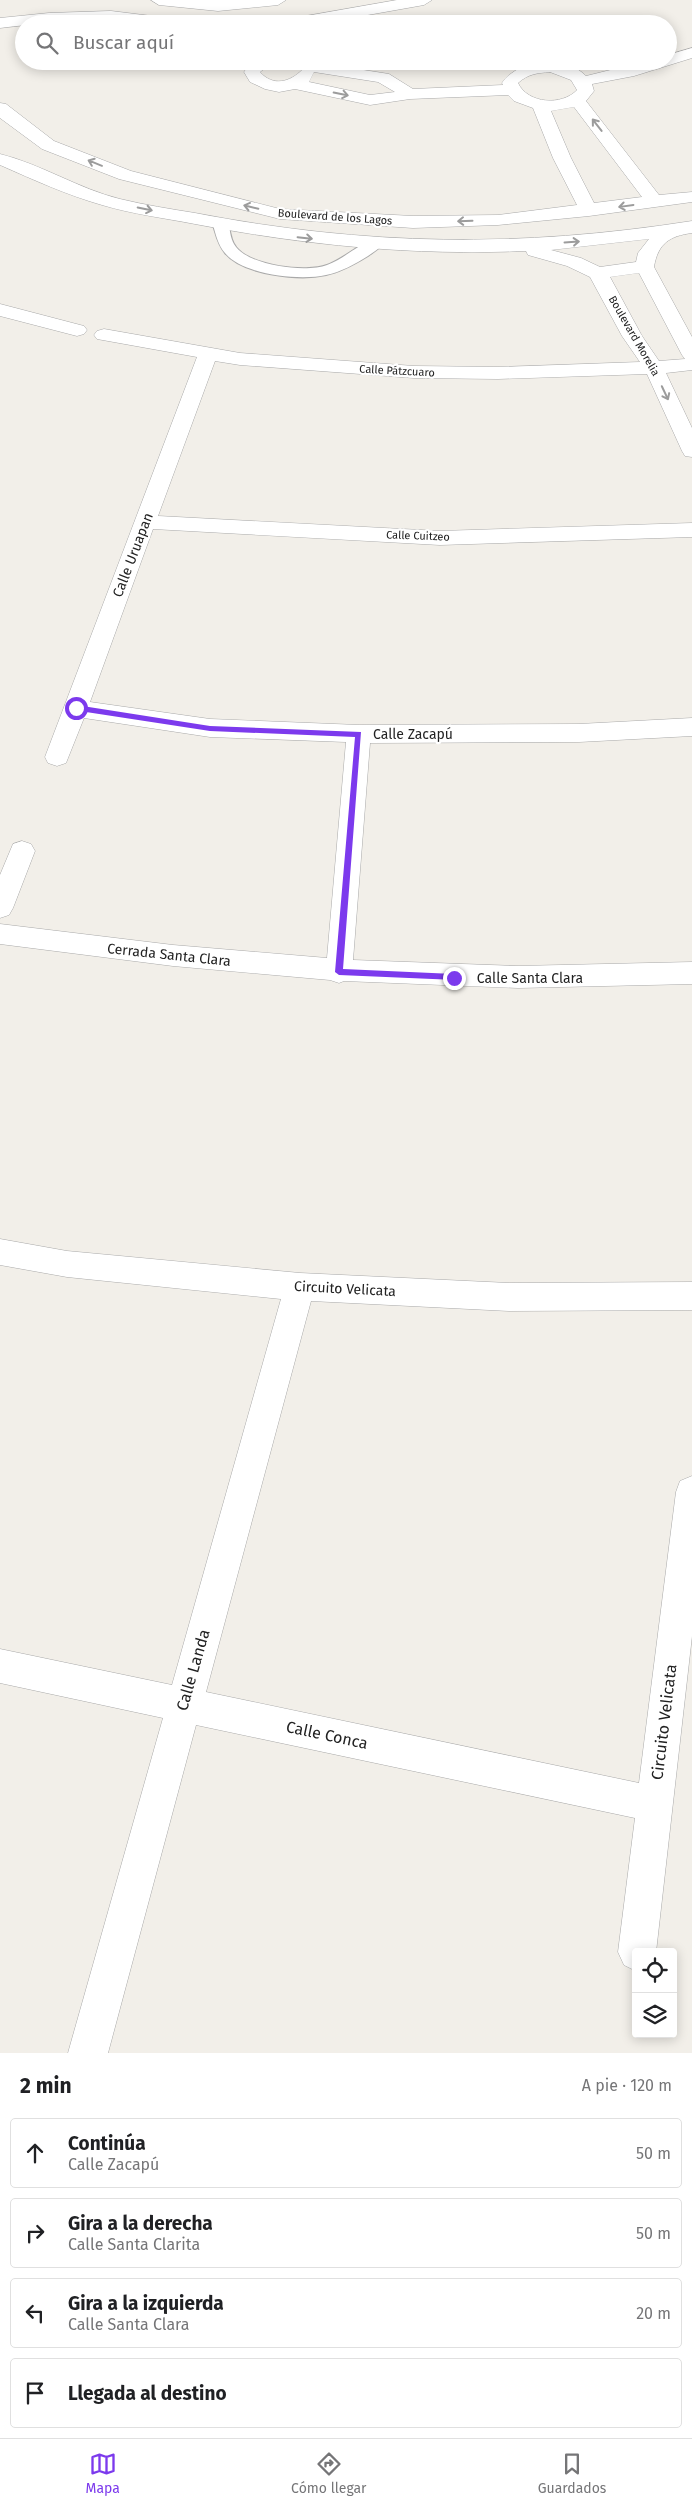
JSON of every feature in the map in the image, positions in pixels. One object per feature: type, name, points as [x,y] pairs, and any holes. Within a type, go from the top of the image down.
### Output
[{"type":"street","points":[[49,15],[54,0]]},
{"type":"street","points":[[159,0],[218,6],[278,0]]},
{"type":"street","points":[[340,15],[424,0]]},
{"type":"street","points":[[0,23],[15,21]]},
{"type":"street","points":[[677,57],[692,53]]},
{"type":"street","points":[[253,70],[252,72],[255,79],[265,84],[279,86],[293,84],[370,100],[410,94],[512,90]]},
{"type":"street","points":[[293,84],[307,76],[307,70]]},
{"type":"street","points":[[336,70],[383,78],[410,94]]},
{"type":"street","points":[[526,70],[514,76],[510,83],[512,90],[522,99],[540,104],[560,105],[577,100],[586,91],[584,81],[576,74],[565,70]]},
{"type":"street","points":[[584,81],[635,70]]},
{"type":"street","points":[[577,100],[655,202]]},
{"type":"street","points":[[540,104],[562,158],[589,211]]},
{"type":"street","name":"Boulevard de los Lagos","points":[[0,108],[5,114],[48,144],[125,175],[198,195],[280,214],[413,222],[498,220],[589,211],[692,197]]},
{"type":"street","name":"Boulevard de los Lagos","points":[[0,159],[109,201],[271,234],[375,244],[454,247],[515,246],[666,232],[692,227]]},
{"type":"street","points":[[0,179],[34,173]]},
{"type":"street","points":[[271,234],[280,214]]},
{"type":"street","points":[[666,232],[647,253],[645,268],[692,355]]},
{"type":"street","points":[[515,246],[574,262],[598,274],[645,268]]},
{"type":"street","name":"Boulevard Morelia","points":[[598,274],[632,336],[654,368],[692,451]]},
{"type":"street","points":[[0,310],[78,330]]},
{"type":"street","name":"Calle Pátzcuaro","points":[[104,335],[208,354],[315,366],[414,372],[498,374],[654,368],[692,364]]},
{"type":"street","name":"Calle Uruapan","points":[[57,757],[208,354]]},
{"type":"street","name":"Calle Cuitzeo","points":[[145,522],[440,538],[692,530]]},
{"type":"street","name":"Calle Zacapú","points":[[76,708],[210,728],[359,734],[578,733],[692,727]]},
{"type":"street","points":[[339,972],[359,734]]},
{"type":"street","points":[[0,908],[22,850]]},
{"type":"street","name":"Cerrada Santa Clara","points":[[0,934],[136,952],[339,972]]},
{"type":"street","name":"Calle Santa Clara","points":[[339,972],[454,978],[613,978],[692,973]]},
{"type":"street","name":"Circuito Velicata","points":[[0,1252],[67,1264],[300,1287],[509,1297],[692,1296]]},
{"type":"street","name":"Calle Landa","points":[[88,2053],[300,1287]]},
{"type":"street","name":"Circuito Velicata","points":[[637,1948],[692,1492]]},
{"type":"street","name":"Calle Conca","points":[[0,1666],[655,1804]]},
{"type":"lane","points":[[221,225],[228,249],[237,258],[253,265],[308,273],[324,271],[349,262],[375,244]]},
{"type":"route","points":[[76,708],[210,728],[359,734],[339,972],[454,978]]}]
